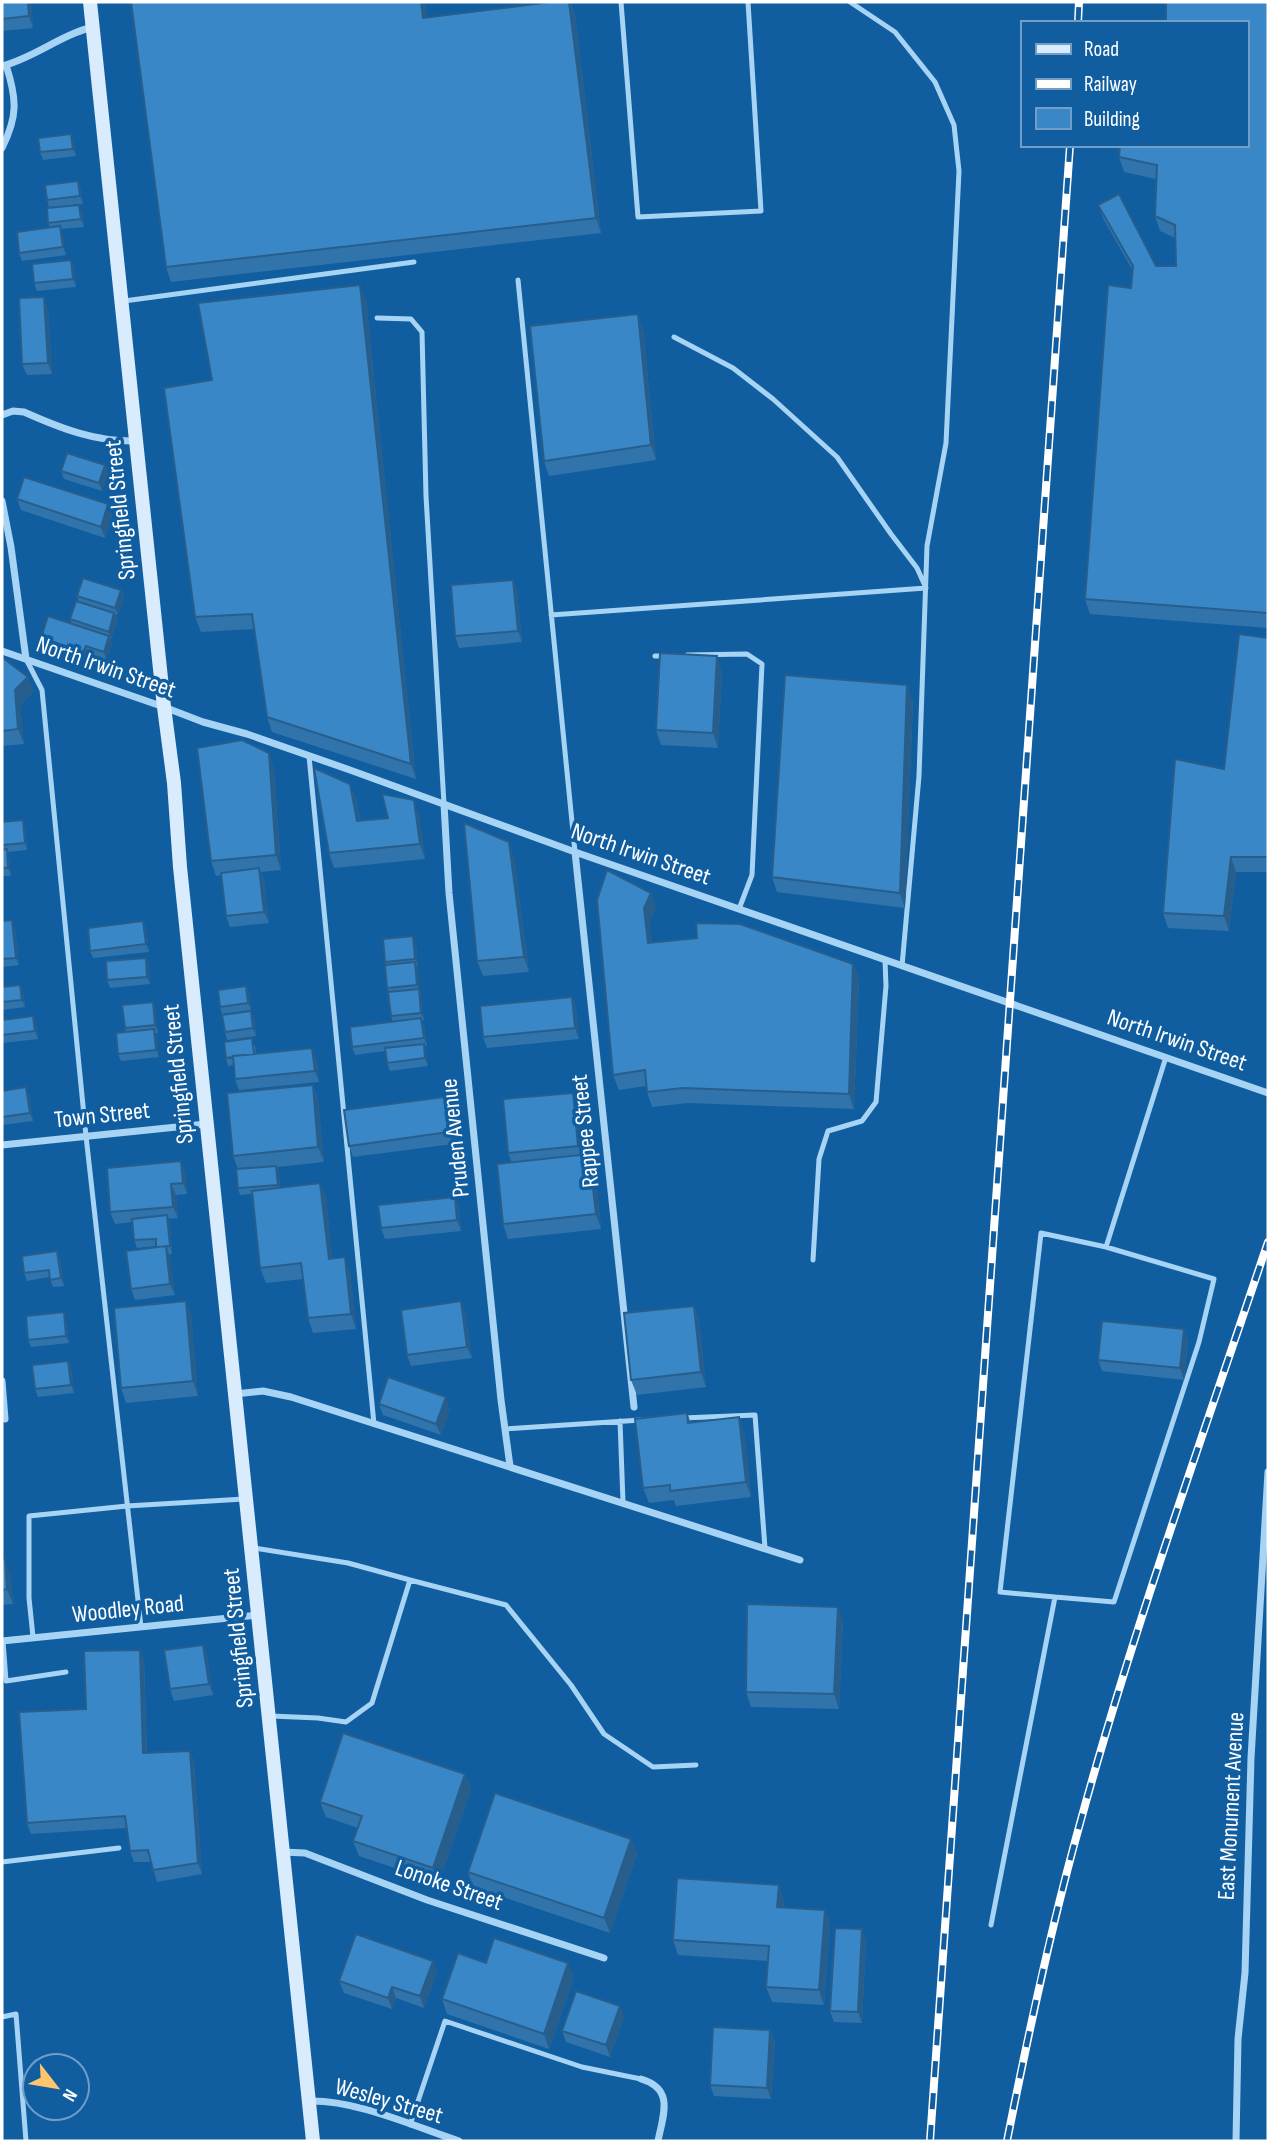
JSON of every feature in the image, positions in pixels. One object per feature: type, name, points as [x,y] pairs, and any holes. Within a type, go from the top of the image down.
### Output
[{"type":"main road","name":"Springfield Street","points":[[90,2],[174,783],[206,1124],[313,2141]]},
{"type":"street","points":[[2,148],[15,119],[13,87],[4,66],[78,30],[93,27]]},
{"type":"street","points":[[2,415],[13,411],[24,412],[85,436],[110,441],[136,441]]},
{"type":"street","points":[[2,501],[26,659]]},
{"type":"street","name":"North Irwin Street","points":[[2,651],[203,722],[247,734],[575,852],[1268,1093]]},
{"type":"street","name":"Pruden Avenue","points":[[444,804],[449,893],[510,1466]]},
{"type":"street","name":"Rappee Street","points":[[575,852],[634,1406]]},
{"type":"street","name":"Town Street","points":[[2,1145],[206,1124]]},
{"type":"street","points":[[2,1381],[5,1419]]},
{"type":"street","points":[[235,1394],[263,1391],[291,1397],[800,1560]]},
{"type":"street","name":"East Monument Avenue","points":[[1236,2141],[1238,2039],[1245,1973],[1251,1758],[1268,1472]]},
{"type":"street","name":"Woodley Road","points":[[2,1641],[258,1615]]},
{"type":"street","name":"Lonoke Street","points":[[282,1852],[305,1853],[427,1900],[604,1958]]},
{"type":"street","points":[[641,2079],[650,2082],[663,2096],[665,2103],[658,2141]]},
{"type":"street","name":"Wesley Street","points":[[308,2101],[327,2100],[458,2141]]},
{"type":"lane","points":[[621,2],[638,217],[761,211],[748,2]]},
{"type":"lane","points":[[850,2],[895,32],[934,82],[954,125],[959,171],[946,443],[927,546],[919,776],[902,965]]},
{"type":"lane","points":[[121,301],[414,262]]},
{"type":"lane","points":[[518,280],[575,852]]},
{"type":"lane","points":[[377,318],[411,318],[422,332],[426,496],[444,804]]},
{"type":"lane","points":[[674,337],[733,368],[773,399],[837,457],[917,568],[926,588]]},
{"type":"lane","points":[[551,615],[926,588]]},
{"type":"lane","points":[[682,655],[747,654],[762,664],[752,875],[740,909]]},
{"type":"lane","points":[[655,656],[668,656]]},
{"type":"lane","points":[[26,659],[42,691],[86,1136],[141,1627]]},
{"type":"lane","points":[[309,756],[374,1424]]},
{"type":"lane","points":[[813,1260],[820,1159],[828,1131],[862,1121],[876,1102],[886,960]]},
{"type":"lane","points":[[1106,1247],[1166,1057]]},
{"type":"lane","points":[[1041,1233],[1106,1247],[1214,1279],[1199,1342],[1114,1602],[1000,1592],[1041,1233]]},
{"type":"lane","points":[[674,1418],[755,1415],[765,1548]]},
{"type":"lane","points":[[505,1429],[647,1419]]},
{"type":"lane","points":[[620,1421],[623,1502]]},
{"type":"lane","points":[[33,1637],[29,1598],[29,1516],[247,1498]]},
{"type":"lane","points":[[251,1547],[348,1563],[506,1605],[571,1685],[604,1734],[653,1767],[696,1765]]},
{"type":"lane","points":[[269,1716],[318,1718],[346,1723],[372,1703],[411,1580]]},
{"type":"lane","points":[[991,1925],[1055,1597]]},
{"type":"lane","points":[[2,1641],[4,1681],[66,1672]]},
{"type":"lane","points":[[2,1862],[119,1848]]},
{"type":"lane","points":[[2,2017],[16,2014],[26,2141]]},
{"type":"lane","points":[[410,2125],[445,2021],[582,2067],[641,2079]]},
{"type":"building","points":[[2,2],[28,2],[29,16],[2,19]]},
{"type":"building","points":[[131,2],[421,2],[423,18],[569,2],[596,218],[166,267]]},
{"type":"building","points":[[1166,2],[1268,2],[1268,613],[1085,599],[1108,285],[1131,288],[1133,266],[1098,205],[1119,194],[1156,266],[1176,266],[1175,225],[1155,216],[1157,165],[1119,157],[1120,147],[1249,147],[1249,21],[1166,21]]},
{"type":"building","points":[[71,134],[73,149],[40,152],[38,138]]},
{"type":"building","points":[[78,181],[80,196],[47,200],[45,185]]},
{"type":"building","points":[[79,205],[81,219],[48,223],[47,208]]},
{"type":"building","points":[[60,226],[63,247],[19,253],[17,232]]},
{"type":"building","points":[[71,260],[73,279],[34,283],[32,264]]},
{"type":"building","points":[[360,285],[411,764],[267,717],[252,614],[195,617],[164,388],[212,380],[198,303]]},
{"type":"building","points":[[44,297],[48,363],[22,364],[19,298]]},
{"type":"building","points":[[638,314],[651,445],[544,461],[530,326]]},
{"type":"building","points":[[67,453],[105,465],[99,483],[61,471]]},
{"type":"building","points":[[24,477],[108,504],[101,527],[17,499]]},
{"type":"building","points":[[83,578],[121,590],[115,608],[77,596]]},
{"type":"building","points":[[513,580],[518,631],[455,636],[451,585]]},
{"type":"building","points":[[76,601],[114,613],[109,632],[70,619]]},
{"type":"building","points":[[48,616],[109,636],[104,652],[86,646],[83,652],[41,638]]},
{"type":"building","points":[[1239,634],[1268,638],[1268,857],[1231,857],[1224,916],[1163,913],[1175,759],[1224,769]]},
{"type":"building","points":[[660,653],[717,656],[713,733],[656,730]]},
{"type":"building","points":[[2,659],[28,677],[15,690],[18,729],[2,731]]},
{"type":"building","points":[[785,675],[907,685],[900,893],[772,877]]},
{"type":"building","points":[[242,740],[269,753],[276,855],[211,861],[197,748]]},
{"type":"building","points":[[314,768],[350,784],[357,821],[388,818],[382,794],[414,800],[420,844],[329,853]]},
{"type":"building","points":[[23,820],[25,843],[2,845],[2,822]]},
{"type":"building","points":[[464,823],[509,842],[524,957],[477,961]]},
{"type":"building","points":[[7,849],[8,868],[2,868],[2,850]]},
{"type":"building","points":[[259,868],[264,912],[226,916],[221,873]]},
{"type":"building","points":[[607,870],[651,893],[644,908],[648,943],[697,938],[696,923],[740,924],[853,964],[849,1094],[683,1088],[647,1092],[645,1070],[613,1075],[597,900]]},
{"type":"building","points":[[12,920],[16,958],[2,959],[2,921]]},
{"type":"building","points":[[143,921],[146,944],[90,951],[88,928]]},
{"type":"building","points":[[413,936],[415,959],[385,962],[383,939]]},
{"type":"building","points":[[146,958],[147,977],[107,980],[106,961]]},
{"type":"building","points":[[415,962],[417,985],[387,988],[385,965]]},
{"type":"building","points":[[20,985],[22,1000],[2,1002],[2,987]]},
{"type":"building","points":[[246,986],[248,1003],[220,1007],[218,990]]},
{"type":"building","points":[[419,989],[421,1013],[391,1016],[388,992]]},
{"type":"building","points":[[572,997],[575,1028],[483,1037],[480,1006]]},
{"type":"building","points":[[153,1002],[155,1025],[125,1028],[122,1005]]},
{"type":"building","points":[[251,1011],[253,1028],[225,1032],[222,1015]]},
{"type":"building","points":[[33,1016],[35,1031],[2,1035],[2,1020]]},
{"type":"building","points":[[421,1018],[424,1038],[352,1047],[350,1027]]},
{"type":"building","points":[[154,1029],[156,1050],[118,1054],[116,1033]]},
{"type":"building","points":[[252,1038],[254,1054],[226,1058],[224,1042]]},
{"type":"building","points":[[424,1044],[425,1058],[387,1063],[385,1048]]},
{"type":"building","points":[[312,1048],[315,1071],[235,1079],[233,1056]]},
{"type":"building","points":[[313,1085],[318,1147],[233,1156],[227,1093]]},
{"type":"building","points":[[26,1087],[30,1113],[2,1117],[2,1091]]},
{"type":"building","points":[[573,1093],[578,1146],[508,1153],[503,1099]]},
{"type":"building","points":[[444,1097],[449,1132],[349,1146],[344,1110]]},
{"type":"building","points":[[589,1154],[596,1214],[503,1224],[497,1164]]},
{"type":"building","points":[[181,1161],[183,1183],[171,1184],[173,1207],[110,1212],[107,1168]]},
{"type":"building","points":[[276,1166],[278,1185],[238,1188],[236,1169]]},
{"type":"building","points":[[320,1183],[329,1259],[345,1257],[351,1314],[308,1318],[301,1263],[260,1268],[252,1191]]},
{"type":"building","points":[[455,1197],[457,1220],[381,1228],[378,1205]]},
{"type":"building","points":[[167,1215],[170,1246],[156,1247],[156,1239],[134,1240],[132,1219]]},
{"type":"building","points":[[166,1246],[170,1284],[131,1289],[126,1251]]},
{"type":"building","points":[[57,1251],[61,1278],[50,1280],[49,1270],[24,1273],[22,1256]]},
{"type":"building","points":[[186,1301],[193,1381],[121,1388],[114,1308]]},
{"type":"building","points":[[461,1301],[467,1347],[407,1355],[401,1310]]},
{"type":"building","points":[[694,1306],[701,1372],[631,1380],[624,1313]]},
{"type":"building","points":[[64,1312],[66,1336],[28,1340],[26,1316]]},
{"type":"building","points":[[1102,1321],[1184,1329],[1180,1368],[1098,1360]]},
{"type":"building","points":[[68,1361],[71,1385],[35,1389],[32,1365]]},
{"type":"building","points":[[388,1377],[446,1397],[436,1424],[379,1404]]},
{"type":"building","points":[[687,1413],[688,1423],[739,1417],[746,1482],[670,1491],[670,1485],[643,1488],[635,1419]]},
{"type":"building","points":[[2,1559],[5,1559],[7,1589],[2,1590]]},
{"type":"building","points":[[747,1604],[838,1607],[834,1694],[746,1692]]},
{"type":"building","points":[[203,1645],[209,1684],[170,1689],[164,1650]]},
{"type":"building","points":[[140,1650],[143,1753],[190,1751],[198,1863],[153,1870],[148,1850],[130,1851],[125,1816],[27,1823],[19,1712],[86,1709],[84,1651]]},
{"type":"building","points":[[343,1733],[465,1774],[433,1868],[353,1841],[362,1816],[320,1802]]},
{"type":"building","points":[[495,1793],[631,1839],[604,1918],[468,1872]]},
{"type":"building","points":[[677,1878],[779,1885],[777,1907],[825,1910],[819,1990],[766,1987],[769,1946],[673,1940]]},
{"type":"building","points":[[835,1928],[862,1929],[858,2012],[830,2011]]},
{"type":"building","points":[[356,1934],[433,1961],[420,1996],[392,1987],[388,1998],[339,1981]]},
{"type":"building","points":[[494,1938],[568,1963],[544,2034],[442,1999],[458,1953],[486,1963]]},
{"type":"building","points":[[576,1991],[620,2006],[606,2045],[562,2031]]},
{"type":"building","points":[[713,2027],[770,2030],[767,2088],[710,2085]]},
{"type":"railway","points":[[1078,21],[1079,2]]},
{"type":"railway","points":[[930,2141],[1070,147]]},
{"type":"railway","points":[[1007,2141],[1049,1944],[1100,1753],[1169,1533],[1268,1242]]}]
